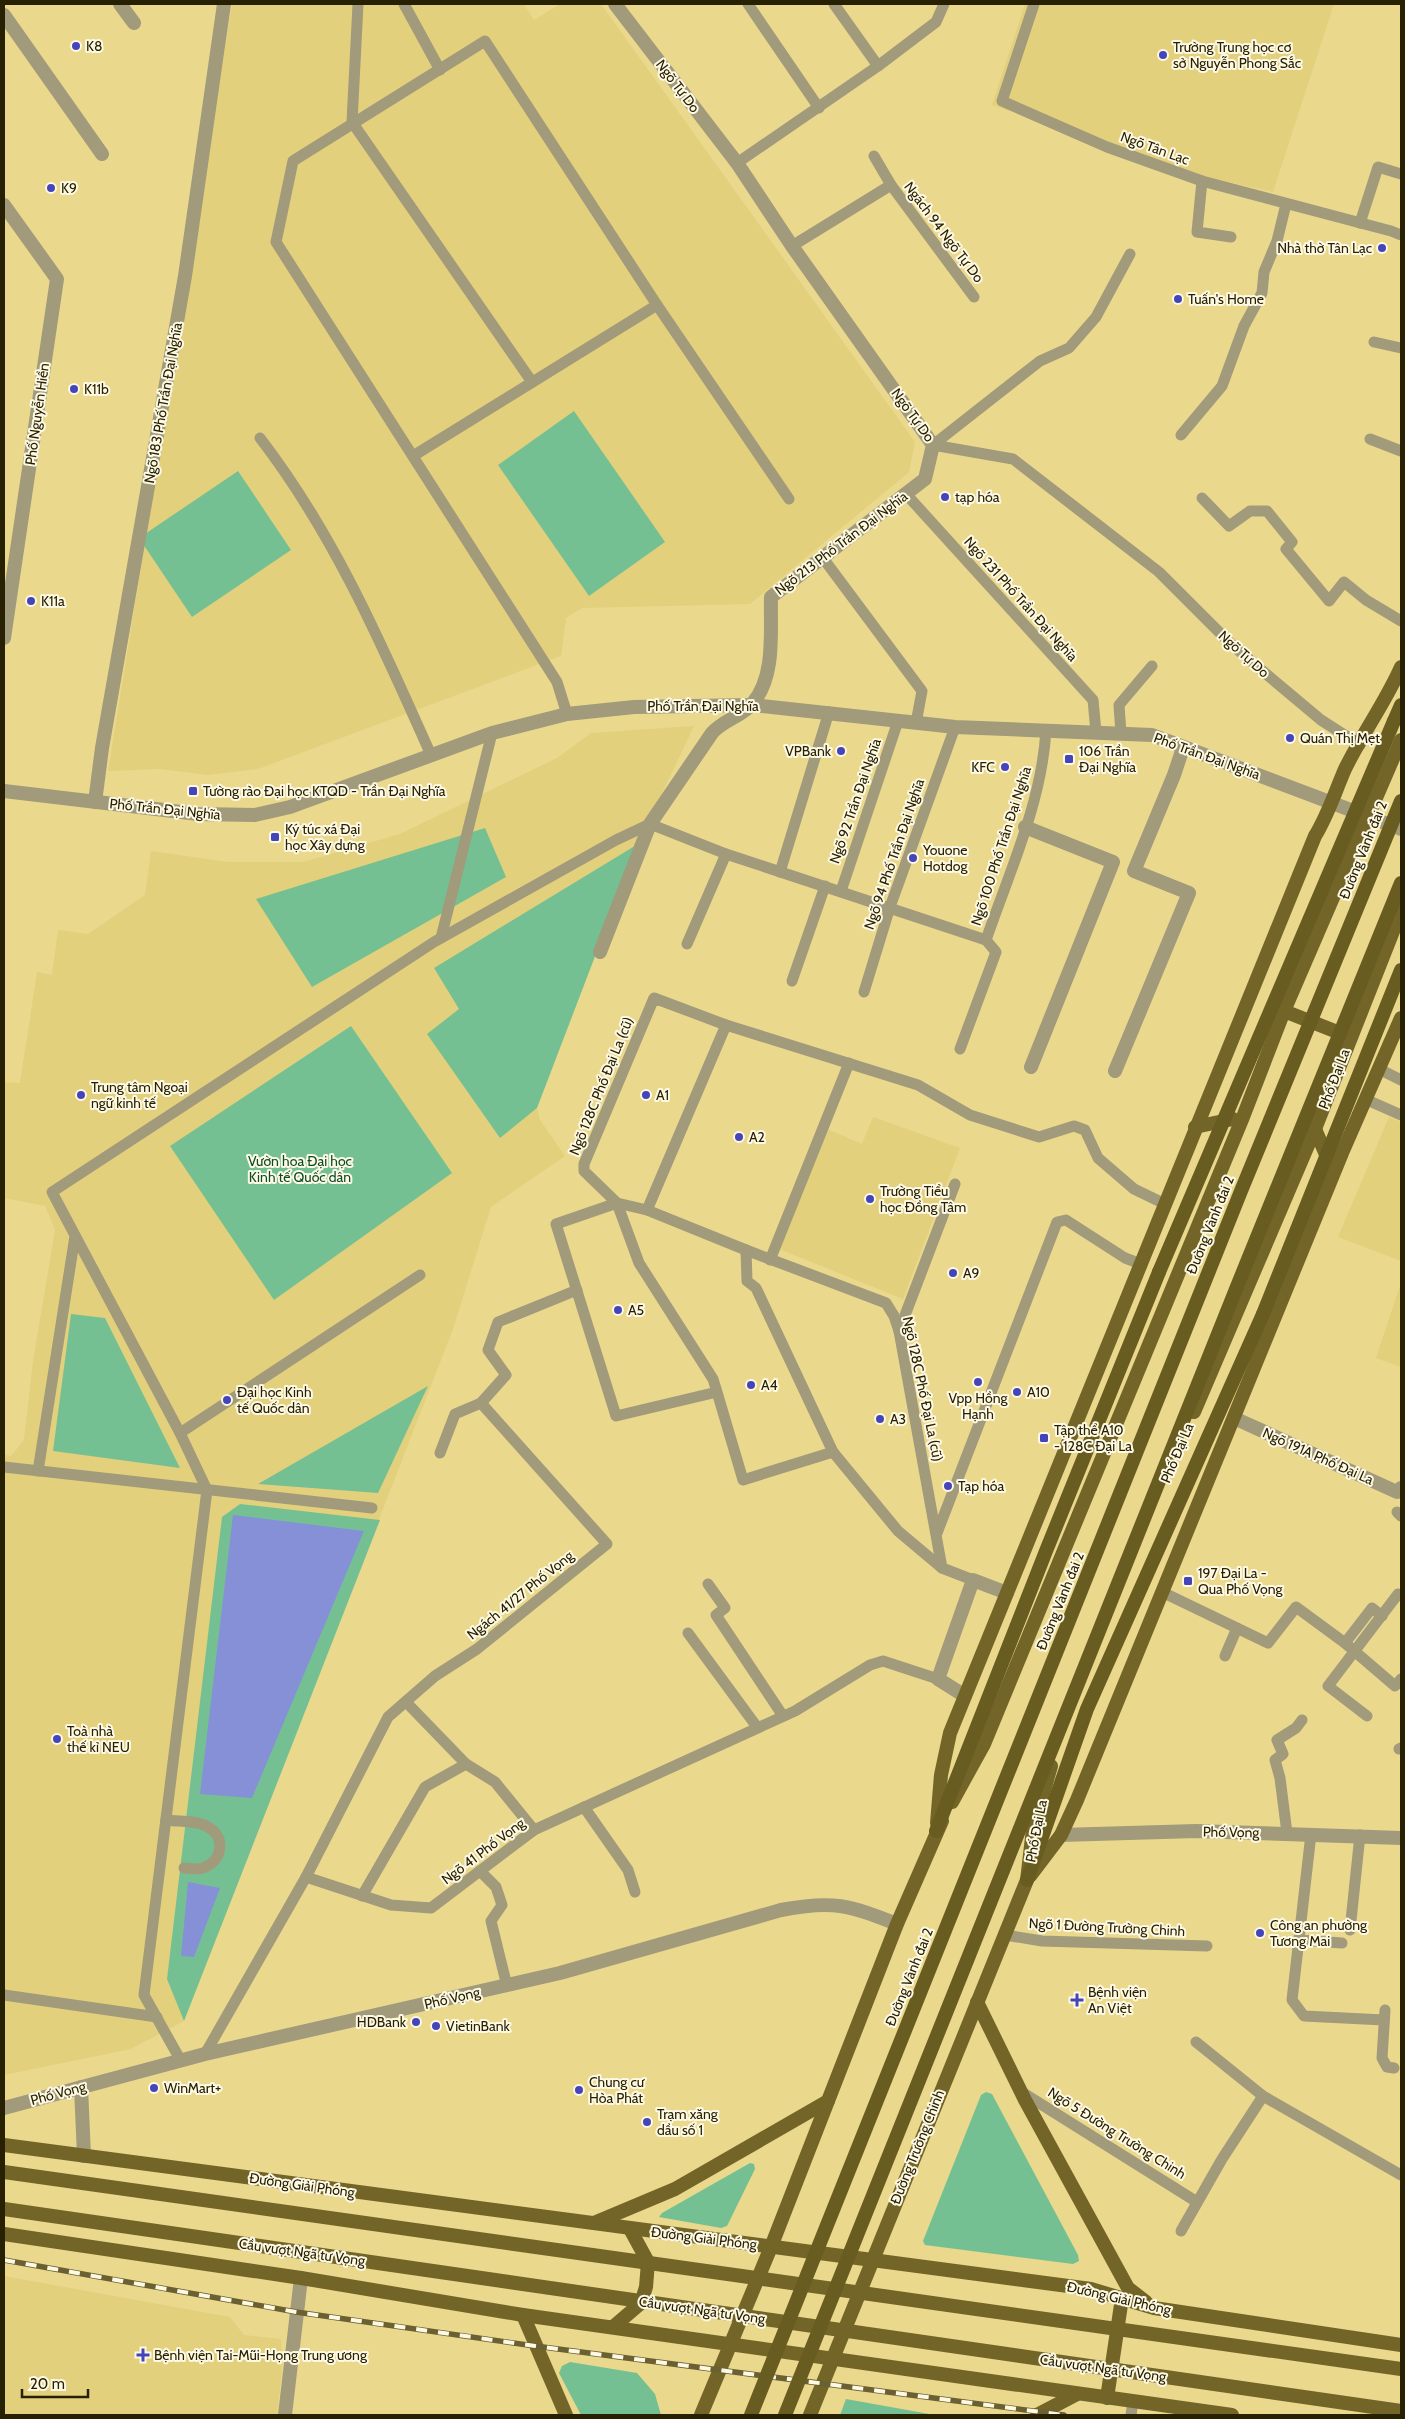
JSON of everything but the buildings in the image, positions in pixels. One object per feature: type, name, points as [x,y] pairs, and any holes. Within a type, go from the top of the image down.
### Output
[{"type":"highway","points":[[936,1831],[1042,1560],[1159,1272],[1401,706]]},
{"type":"highway","name":"Đường Vành đai 2","points":[[751,2415],[1238,1200],[1401,801]]},
{"type":"highway","points":[[785,2415],[1232,1298],[1401,883]]},
{"type":"highway","points":[[1027,1880],[1087,1709],[1262,1314],[1401,970]]},
{"type":"main road","points":[[936,1831],[942,1775],[950,1733],[1314,836],[1325,820],[1346,768],[1401,667]]},
{"type":"main road","points":[[701,2415],[771,2247],[897,1924],[936,1831],[984,1744],[1244,1117],[1284,1011],[1401,740]]},
{"type":"main road","name":"Phố Đại La","points":[[1027,1880],[1033,1829],[1047,1779],[1070,1716],[1166,1476],[1315,1128],[1401,912]]},
{"type":"main road","points":[[1284,1011],[1350,1038]]},
{"type":"main road","name":"Phố Đại La","points":[[1027,1880],[1061,1835],[1365,1099],[1401,1018]]},
{"type":"main road","points":[[1195,1127],[1244,1117]]},
{"type":"main road","points":[[1315,1128],[1334,1174]]},
{"type":"main road","name":"Đường Trường Chinh","points":[[810,2415],[1027,1880]]},
{"type":"main road","points":[[977,2002],[1020,2090],[1128,2288],[1154,2308]]},
{"type":"main road","points":[[592,2224],[675,2189],[828,2101]]},
{"type":"main road","name":"Đường Giải Phóng","points":[[4,2145],[1091,2289],[1154,2308],[1401,2345]]},
{"type":"main road","points":[[4,2172],[1401,2369]]},
{"type":"main road","name":"Cầu vượt Ngã tư Vọng","points":[[4,2209],[1401,2411]]},
{"type":"main road","points":[[613,2327],[641,2303],[647,2280],[648,2262],[630,2229]]},
{"type":"main road","points":[[4,2234],[301,2278],[523,2315],[1107,2398],[1132,2408],[1232,2415]]},
{"type":"main road","points":[[1107,2398],[1122,2298]]},
{"type":"main road","points":[[523,2315],[566,2415]]},
{"type":"main road","points":[[1037,2415],[1077,2394]]},
{"type":"street","points":[[120,4],[134,23]]},
{"type":"street","name":"Ngõ 183 Phố Trần Đại Nghĩa","points":[[95,802],[102,748],[185,276],[224,4]]},
{"type":"street","name":"Ngõ Tự Do","points":[[615,4],[737,163],[792,246],[933,445]]},
{"type":"street","points":[[4,15],[102,154]]},
{"type":"street","name":"Phố Nguyễn Hiền","points":[[4,205],[57,279],[4,638]]},
{"type":"street","name":"Ngõ 213 Phố Trần Đại Nghĩa","points":[[752,705],[761,689],[768,667],[771,597],[925,479],[933,445]]},
{"type":"street","points":[[600,952],[650,824],[717,727],[752,705]]},
{"type":"street","name":"Phố Trần Đại Nghĩa","points":[[4,791],[198,814],[255,815],[290,807],[492,733],[566,714],[634,707],[752,705],[955,727],[1152,735],[1401,829]]},
{"type":"street","points":[[1134,871],[1174,775],[1183,748]]},
{"type":"street","points":[[1025,827],[1189,893],[1115,1071]]},
{"type":"street","points":[[1031,1067],[1113,862]]},
{"type":"street","name":"Ngõ 191A Phố Đại La","points":[[1234,1418],[1397,1492],[1401,1488]]},
{"type":"street","points":[[965,1696],[938,1679],[973,1580],[1007,1593]]},
{"type":"street","name":"Phố Vọng","points":[[1061,1835],[1196,1831],[1360,1835],[1401,1838]]},
{"type":"street","name":"Phố Vọng","points":[[4,2108],[205,2054],[507,1986],[781,1910],[813,1904],[852,1906],[897,1924]]},
{"type":"street","points":[[81,2087],[84,2156]]},
{"type":"street","points":[[285,2415],[301,2278]]},
{"type":"lane","points":[[358,4],[352,122],[532,382]]},
{"type":"lane","points":[[404,4],[440,70]]},
{"type":"lane","points":[[748,4],[819,108]]},
{"type":"lane","points":[[834,4],[878,66]]},
{"type":"lane","points":[[737,163],[819,108],[936,22],[944,4]]},
{"type":"lane","name":"Ngõ Tân Lạc","points":[[1034,4],[1002,101],[1107,147],[1202,181],[1401,235]]},
{"type":"lane","points":[[566,714],[557,682],[276,242],[293,161],[352,122],[485,41],[657,304],[789,499]]},
{"type":"lane","name":"Ngách 94 Ngõ Tự Do","points":[[874,156],[891,185],[974,297]]},
{"type":"lane","points":[[1360,223],[1378,167],[1401,174]]},
{"type":"lane","points":[[1202,181],[1197,232],[1232,237]]},
{"type":"lane","name":"Ngách 94 Ngõ Tự Do","points":[[792,246],[891,185]]},
{"type":"lane","points":[[1181,435],[1222,386],[1244,326],[1262,293],[1264,272],[1277,240],[1286,204]]},
{"type":"lane","points":[[933,445],[1040,361],[1069,348],[1096,317],[1130,254]]},
{"type":"lane","points":[[413,456],[657,304]]},
{"type":"lane","points":[[1374,342],[1401,348]]},
{"type":"lane","points":[[260,438],[279,462],[355,587],[431,755]]},
{"type":"lane","points":[[1370,439],[1401,451]]},
{"type":"lane","name":"Ngõ Tự Do","points":[[933,445],[1013,459],[1159,572],[1230,643],[1321,720],[1360,745]]},
{"type":"lane","name":"Ngõ 231 Phố Trần Đại Nghĩa","points":[[906,494],[1093,700],[1096,732]]},
{"type":"lane","points":[[1202,498],[1228,526],[1250,511],[1267,511],[1292,542],[1286,549],[1329,601],[1344,582],[1366,600],[1401,621]]},
{"type":"lane","points":[[823,558],[922,691],[916,723]]},
{"type":"lane","points":[[1121,734],[1119,705],[1152,666]]},
{"type":"lane","points":[[780,872],[829,712]]},
{"type":"lane","name":"Ngõ 92 Trần Đại Nghĩa","points":[[841,891],[898,721]]},
{"type":"lane","name":"Ngõ 94 Phố Trần Đại Nghĩa","points":[[864,992],[890,908],[955,727]]},
{"type":"lane","name":"Ngõ 100 Phố Trần Đại Nghĩa","points":[[986,940],[1025,827],[1044,758],[1046,730]]},
{"type":"lane","points":[[441,938],[492,733]]},
{"type":"lane","points":[[181,2061],[144,1995],[207,1490],[180,1433],[52,1192],[441,938],[616,840],[650,824],[726,854],[986,940],[996,952],[960,1049]]},
{"type":"lane","points":[[687,944],[726,854]]},
{"type":"lane","points":[[792,981],[825,886]]},
{"type":"lane","name":"Ngõ 128C Phố Đại La (cũ)","points":[[942,1568],[898,1331],[894,1316],[886,1303],[770,1260],[647,1210],[617,1203],[584,1171],[584,1164],[654,998],[726,1025],[918,1085],[970,1115],[1039,1137],[1074,1126],[1085,1130],[1098,1158],[1134,1189],[1165,1204]]},
{"type":"lane","points":[[647,1210],[726,1025]]},
{"type":"lane","points":[[770,1260],[849,1063]]},
{"type":"lane","points":[[1379,1069],[1401,1080]]},
{"type":"lane","points":[[1365,1099],[1401,1115]]},
{"type":"lane","points":[[898,1331],[955,1184]]},
{"type":"lane","points":[[717,1392],[616,1416],[556,1224],[617,1203],[639,1263],[713,1379],[717,1392],[743,1480],[833,1452]]},
{"type":"lane","points":[[937,1533],[1057,1222],[1066,1220],[1125,1258],[1140,1264]]},
{"type":"lane","points":[[38,1471],[75,1236]]},
{"type":"lane","points":[[746,1250],[746,1281],[756,1288],[833,1452],[898,1531],[942,1568],[973,1580]]},
{"type":"lane","points":[[180,1433],[420,1275]]},
{"type":"lane","points":[[440,1452],[455,1414],[481,1403],[506,1375],[488,1350],[498,1322],[577,1290]]},
{"type":"lane","name":"Ngách 41/27 Phố Vọng","points":[[306,1877],[388,1717],[435,1676],[477,1648],[607,1544],[481,1403]]},
{"type":"lane","points":[[4,1468],[372,1508]]},
{"type":"lane","points":[[708,1584],[725,1608],[716,1615],[782,1716]]},
{"type":"lane","points":[[1162,1592],[1268,1643],[1296,1607],[1346,1643],[1395,1686],[1401,1679]]},
{"type":"lane","points":[[1367,1716],[1328,1686],[1382,1616],[1397,1592]]},
{"type":"lane","points":[[1346,1643],[1372,1608],[1382,1616]]},
{"type":"lane","points":[[1225,1656],[1236,1628]]},
{"type":"lane","points":[[688,1632],[757,1727]]},
{"type":"lane","name":"Ngõ 41 Phố Vọng","points":[[306,1877],[391,1905],[431,1908],[534,1830],[782,1716],[877,1662],[883,1661],[938,1679]]},
{"type":"lane","points":[[406,1702],[466,1764],[495,1782],[534,1830]]},
{"type":"lane","points":[[1287,1833],[1280,1778],[1275,1760],[1283,1754],[1277,1740],[1296,1728],[1302,1720]]},
{"type":"lane","points":[[362,1896],[426,1787],[466,1764]]},
{"type":"lane","points":[[584,1807],[628,1870],[635,1892]]},
{"type":"lane","points":[[166,1820],[202,1824],[215,1832],[219,1838],[220,1849],[213,1863],[199,1869],[184,1868]]},
{"type":"lane","points":[[1311,1834],[1292,2000],[1304,2016],[1385,2016],[1382,2058],[1387,2067],[1394,2068]]},
{"type":"lane","points":[[1350,1930],[1360,1835]]},
{"type":"lane","points":[[480,1871],[496,1887],[502,1905],[492,1920],[507,1986]]},
{"type":"lane","points":[[205,2054],[306,1877]]},
{"type":"lane","name":"Ngõ 1 Đường Trường Chinh","points":[[1005,1935],[1042,1941],[1207,1946]]},
{"type":"lane","points":[[1299,1940],[1342,1944]]},
{"type":"lane","points":[[4,1995],[157,2018]]},
{"type":"lane","points":[[1196,2042],[1263,2096],[1401,2174]]},
{"type":"lane","name":"Ngõ 5 Đường Trường Chinh","points":[[1020,2090],[1198,2202]]},
{"type":"lane","points":[[1181,2231],[1222,2159],[1263,2096]]},
{"type":"shaded area","points":[[232,4],[524,4],[534,20],[560,4],[601,4],[915,442],[909,472],[750,604],[582,608],[566,618],[561,656],[258,769],[208,775],[160,769],[108,771]]},
{"type":"shaded area","name":"Trường Trung học cơ sở Nguyễn Phong Sắc","points":[[1025,4],[1334,4],[1273,192],[1192,174],[992,105]]},
{"type":"shaded area","name":"Đại học Kinh tế Quốc dân","points":[[694,726],[638,844],[537,1108],[540,1120],[565,1156],[491,1207],[453,1329],[184,2021],[131,2049],[4,2075],[4,1455],[11,1456],[24,1440],[33,1361],[55,1230],[45,1206],[4,1198],[4,1082],[20,1083],[37,972],[52,975],[58,930],[88,934],[145,895],[151,851],[228,862],[303,862],[400,834],[557,758],[591,733]]},
{"type":"shaded area","name":"Trường Tiểu học Đồng Tâm","points":[[873,1117],[960,1148],[903,1299],[779,1249],[827,1129],[862,1144]]},
{"type":"shaded area","points":[[1389,1117],[1401,1122],[1401,1261],[1338,1237]]},
{"type":"shaded area","points":[[1401,1283],[1401,1367],[1376,1358]]},
{"type":"shaded area","name":"Bệnh viện Tai-Mũi-Họng Trung ương","points":[[4,2276],[230,2317],[244,2335],[281,2339],[282,2371],[277,2415],[4,2415]]},
{"type":"green space","points":[[574,411],[665,542],[589,596],[498,465]]},
{"type":"green space","points":[[238,471],[291,550],[192,617],[139,538]]},
{"type":"green space","points":[[485,828],[506,877],[312,987],[256,899]]},
{"type":"green space","points":[[638,844],[537,1108],[500,1138],[427,1034],[459,1009],[434,968]]},
{"type":"green space","name":"Vườn hoa Đại học Kinh tế Quốc dân","points":[[351,1026],[452,1173],[274,1300],[170,1146]]},
{"type":"green space","points":[[71,1314],[105,1318],[180,1468],[53,1451]]},
{"type":"green space","points":[[428,1386],[378,1493],[258,1484]]},
{"type":"green space","points":[[240,1504],[380,1520],[184,2021],[167,1979],[222,1517]]},
{"type":"green space","points":[[986,2092],[992,2094],[1078,2255],[1079,2261],[1073,2264],[925,2245],[923,2241],[981,2095]]},
{"type":"green space","points":[[750,2163],[754,2164],[755,2169],[727,2226],[721,2228],[659,2217],[662,2213]]},
{"type":"green space","points":[[570,2362],[637,2373],[655,2394],[661,2415],[581,2415],[559,2373],[562,2366]]},
{"type":"green space","points":[[846,2399],[935,2415],[840,2415]]},
{"type":"water","points":[[233,1515],[364,1531],[252,1798],[200,1794]]},
{"type":"water","points":[[188,1882],[220,1888],[194,1957],[181,1956]]},
{"type":"railway","points":[[4,2260],[296,2312],[535,2346],[1064,2415]]},
{"type":"place","name":"K8","points":[[76,46]]},
{"type":"place","name":"Trường Trung học cơ sở Nguyễn Phong Sắc","points":[[1163,55]]},
{"type":"place","name":"K9","points":[[51,188]]},
{"type":"place","name":"Nhà thờ Tân Lạc","points":[[1382,248]]},
{"type":"place","name":"Tuấn's Home","points":[[1178,299]]},
{"type":"place","name":"K11b","points":[[74,389]]},
{"type":"place","name":"tạp hóa","points":[[945,497]]},
{"type":"place","name":"K11a","points":[[31,601]]},
{"type":"place","name":"Quán Thị Mẹt","points":[[1290,738]]},
{"type":"place","name":"VPBank","points":[[841,751]]},
{"type":"place","name":"106 Trần Đại Nghĩa","points":[[1069,759]]},
{"type":"place","name":"KFC","points":[[1005,767]]},
{"type":"place","name":"Tường rào Đại học KTQD - Trần Đại Nghĩa","points":[[193,791]]},
{"type":"place","name":"Ký túc xá Đại học Xây dựng","points":[[275,837]]},
{"type":"place","name":"Youone Hotdog","points":[[913,858]]},
{"type":"place","name":"Trung tâm Ngoại ngữ kinh tế","points":[[81,1095]]},
{"type":"place","name":"A1","points":[[646,1095]]},
{"type":"place","name":"A2","points":[[739,1137]]},
{"type":"place","name":"Trường Tiểu học Đồng Tâm","points":[[870,1199]]},
{"type":"place","name":"A9","points":[[953,1273]]},
{"type":"place","name":"A5","points":[[618,1310]]},
{"type":"place","name":"Vpp Hồng Hạnh","points":[[978,1382]]},
{"type":"place","name":"A4","points":[[751,1385]]},
{"type":"place","name":"A10","points":[[1017,1392]]},
{"type":"place","name":"Đại học Kinh tế Quốc dân","points":[[227,1400]]},
{"type":"place","name":"A3","points":[[880,1419]]},
{"type":"place","name":"Tập thể A10 - 128C Đại La","points":[[1044,1438]]},
{"type":"place","name":"Tạp hóa","points":[[948,1486]]},
{"type":"place","name":"197 Đại La - Qua Phố Vọng","points":[[1188,1581]]},
{"type":"place","name":"Toà nhà thế kỉ NEU","points":[[57,1739]]},
{"type":"place","name":"Công an phường Tương Mai","points":[[1260,1933]]},
{"type":"place","name":"Bệnh viện An Việt","points":[[1077,2000]]},
{"type":"place","name":"HDBank","points":[[416,2022]]},
{"type":"place","name":"VietinBank","points":[[436,2026]]},
{"type":"place","name":"WinMart+","points":[[154,2088]]},
{"type":"place","name":"Chung cư Hòa Phát","points":[[579,2090]]},
{"type":"place","name":"Trạm xăng dầu số 1","points":[[647,2122]]},
{"type":"place","name":"Bệnh viện Tai-Mũi-Họng Trung ương","points":[[143,2355]]}]
